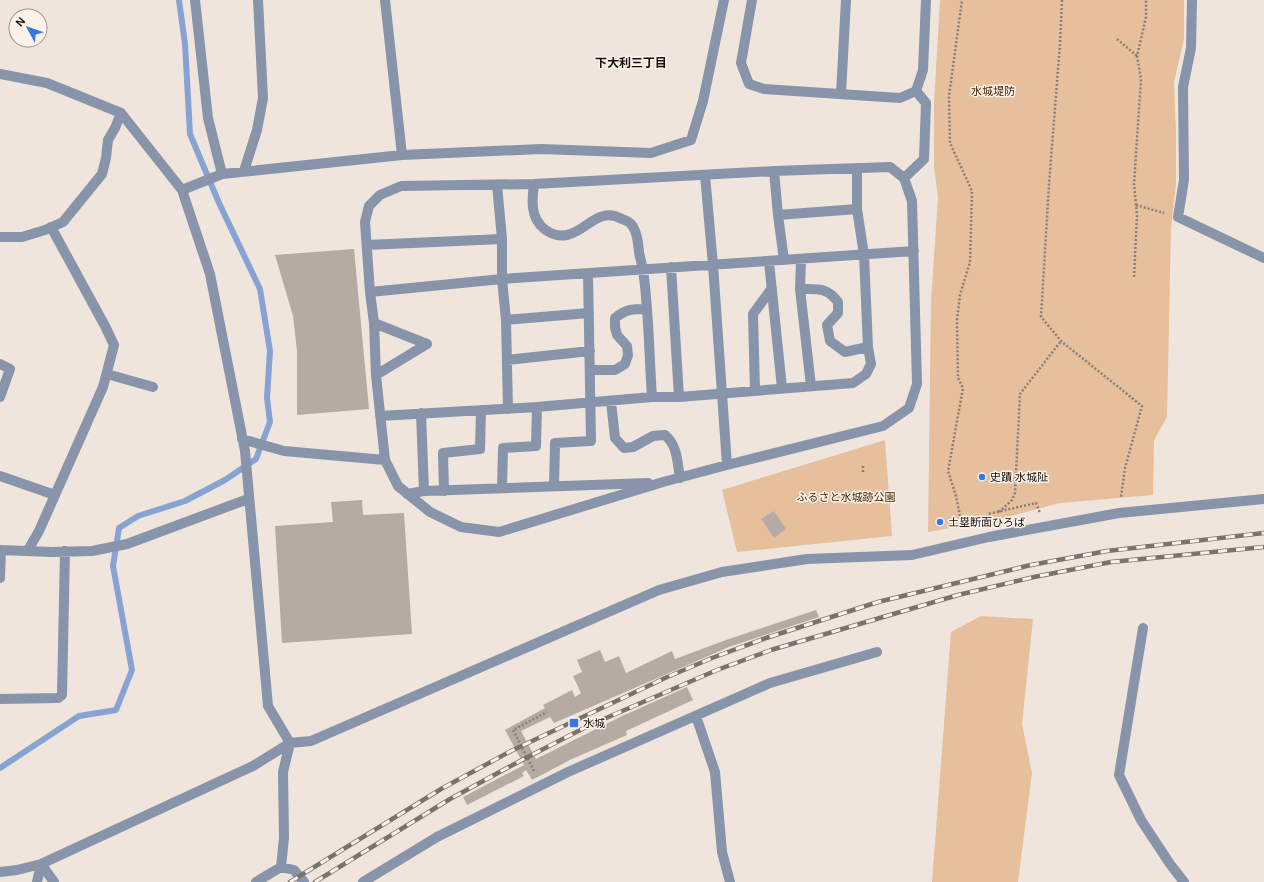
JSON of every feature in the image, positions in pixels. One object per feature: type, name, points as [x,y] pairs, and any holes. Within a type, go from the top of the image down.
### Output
[{"type":"street","points":[[195,0],[208,118],[222,174]]},
{"type":"street","points":[[244,171],[257,130],[263,98],[258,0]]},
{"type":"street","points":[[385,0],[402,155]]},
{"type":"street","points":[[182,190],[222,174],[402,155],[541,149],[651,153],[690,140],[703,101],[724,0]]},
{"type":"street","points":[[752,0],[741,62],[749,84],[764,89],[900,98],[916,91],[923,70],[926,0]]},
{"type":"street","points":[[841,94],[846,0]]},
{"type":"street","points":[[1192,0],[1191,48],[1183,87],[1184,180],[1178,217],[1264,258]]},
{"type":"street","points":[[0,74],[47,83],[121,112],[182,190],[210,274],[245,451],[268,706],[290,743],[283,772],[284,838],[281,867]]},
{"type":"street","points":[[904,178],[924,158],[926,103],[916,91]]},
{"type":"street","points":[[0,237],[22,237],[63,222],[102,174],[108,140],[115,128],[121,112]]},
{"type":"street","points":[[890,167],[904,178],[912,201],[917,384],[909,408],[883,426],[663,482],[499,532],[461,527],[430,512],[398,486],[385,460],[376,375],[374,323],[370,292],[365,222],[369,206],[380,195],[401,186],[534,184],[857,168],[890,167]]},
{"type":"street","points":[[380,416],[508,409],[590,402],[611,402],[652,397],[679,397],[854,383],[866,374],[871,364],[868,348],[864,255],[857,209],[857,168]]},
{"type":"street","points":[[774,171],[784,260]]},
{"type":"street","points":[[706,175],[714,265],[727,465]]},
{"type":"street","points":[[534,184],[533,208],[536,218],[542,228],[554,235],[567,235],[583,227],[593,219],[606,214],[618,216],[630,223],[635,232],[643,269],[652,397]]},
{"type":"street","points":[[497,185],[502,239],[502,278],[506,320],[508,409]]},
{"type":"street","points":[[778,215],[857,209]]},
{"type":"street","points":[[28,550],[39,531],[103,387],[114,346],[105,326],[51,227]]},
{"type":"street","points":[[367,245],[502,239]]},
{"type":"street","points":[[370,292],[502,278],[588,274],[914,251]]},
{"type":"street","points":[[801,259],[800,288],[811,386]]},
{"type":"street","points":[[769,262],[782,388]]},
{"type":"street","points":[[671,267],[679,397]]},
{"type":"street","points":[[554,486],[555,443],[591,441],[588,274]]},
{"type":"street","points":[[755,391],[753,314],[772,288]]},
{"type":"street","points":[[800,288],[817,288],[831,293],[838,302],[838,314],[827,326],[830,341],[845,352],[868,348]]},
{"type":"street","points":[[590,370],[615,370],[625,364],[628,355],[627,346],[617,335],[615,318],[622,312],[629,309],[646,308]]},
{"type":"street","points":[[506,320],[589,313]]},
{"type":"street","points":[[374,323],[427,344],[376,375]]},
{"type":"street","points":[[507,360],[590,351]]},
{"type":"street","points":[[0,364],[10,369],[0,397]]},
{"type":"street","points":[[107,374],[153,387]]},
{"type":"street","points":[[611,402],[615,438],[624,448],[633,447],[653,436],[665,436],[671,440],[675,448],[680,478]]},
{"type":"street","points":[[502,488],[503,448],[536,446],[537,407]]},
{"type":"street","points":[[444,491],[443,453],[480,449],[481,410]]},
{"type":"street","points":[[421,413],[424,491]]},
{"type":"street","points":[[242,439],[284,451],[385,460]]},
{"type":"street","points":[[0,476],[55,494]]},
{"type":"street","points":[[407,494],[424,491],[663,482]]},
{"type":"street","points":[[0,578],[1,550],[92,551],[127,544],[248,494]]},
{"type":"street","points":[[0,872],[17,870],[41,864],[253,766],[290,743],[311,741],[659,590],[722,572],[807,559],[912,555],[989,537],[1119,513],[1264,499]]},
{"type":"street","points":[[0,699],[58,698],[62,695],[65,551]]},
{"type":"street","points":[[1143,628],[1119,775],[1141,820],[1170,864],[1184,882]]},
{"type":"street","points":[[363,882],[437,838],[568,772],[770,683],[877,652]]},
{"type":"street","points":[[696,716],[715,772],[722,852],[730,882]]},
{"type":"street","points":[[37,882],[41,864]]},
{"type":"street","points":[[41,864],[54,882]]},
{"type":"street","points":[[256,882],[281,867],[294,870],[304,882]]},
{"type":"path","points":[[960,516],[956,496],[948,471],[963,388],[958,378],[957,320],[960,294],[970,262],[972,190],[950,143],[949,96],[962,0]]},
{"type":"path","points":[[1062,0],[1041,317],[1061,341],[1142,406],[1125,468],[1119,513]]},
{"type":"path","points":[[1134,277],[1137,215],[1134,184],[1140,79],[1137,56],[1146,17],[1146,0]]},
{"type":"path","points":[[1117,39],[1137,56]]},
{"type":"path","points":[[1136,205],[1178,217]]},
{"type":"path","points":[[999,512],[1012,500],[1015,493],[1020,394],[1061,341]]},
{"type":"path","points":[[863,466],[863,472]]},
{"type":"path","points":[[988,514],[1036,503],[1046,527]]},
{"type":"path","points":[[534,772],[513,730],[547,712]]},
{"type":"green space","name":"水城堤防","points":[[940,0],[1184,0],[1184,39],[1174,82],[1176,183],[1171,228],[1167,417],[1154,440],[1153,495],[1060,503],[999,519],[928,532],[931,301],[938,198],[934,167],[934,103]]},
{"type":"green space","name":"ふるさと水城跡公園","points":[[885,440],[892,536],[737,552],[722,490]]},
{"type":"green space","points":[[981,616],[1033,619],[1022,724],[1032,773],[1018,882],[932,882],[951,632]]},
{"type":"building","points":[[354,249],[369,409],[297,415],[297,351],[293,316],[275,255]]},
{"type":"building","points":[[362,500],[363,515],[404,513],[412,634],[282,643],[275,526],[333,522],[331,502]]},
{"type":"building","points":[[774,511],[786,529],[774,538],[761,519]]},
{"type":"building","points":[[816,610],[819,617],[729,647],[554,723],[550,717],[521,731],[536,759],[620,717],[687,687],[693,700],[626,731],[627,735],[572,759],[532,780],[526,770],[522,773],[524,776],[467,805],[463,797],[524,765],[505,730],[545,708],[543,705],[572,690],[575,697],[581,693],[573,676],[582,672],[577,660],[600,650],[605,662],[619,656],[626,673],[672,651],[675,659],[726,640]]},
{"type":"waterway","points":[[0,768],[79,716],[116,710],[132,670],[113,566],[119,528],[138,516],[185,501],[225,480],[256,459],[270,422],[267,398],[270,351],[260,289],[219,203],[190,134],[185,44],[179,0]]},
{"type":"railway","points":[[290,882],[441,789],[511,751],[665,678],[712,658],[766,638],[878,602],[1031,565],[1107,551],[1264,533]]},
{"type":"railway","points":[[315,882],[450,799],[590,725],[717,670],[771,650],[958,595],[1034,577],[1111,562],[1264,547]]},
{"type":"place","name":"史蹟 水城阯","points":[[982,477]]},
{"type":"place","name":"土塁断面ひろば","points":[[940,522]]},
{"type":"place","name":"水城","points":[[574,723]]},
{"type":"district","name":"下大利三丁目","points":[[631,63]]}]
